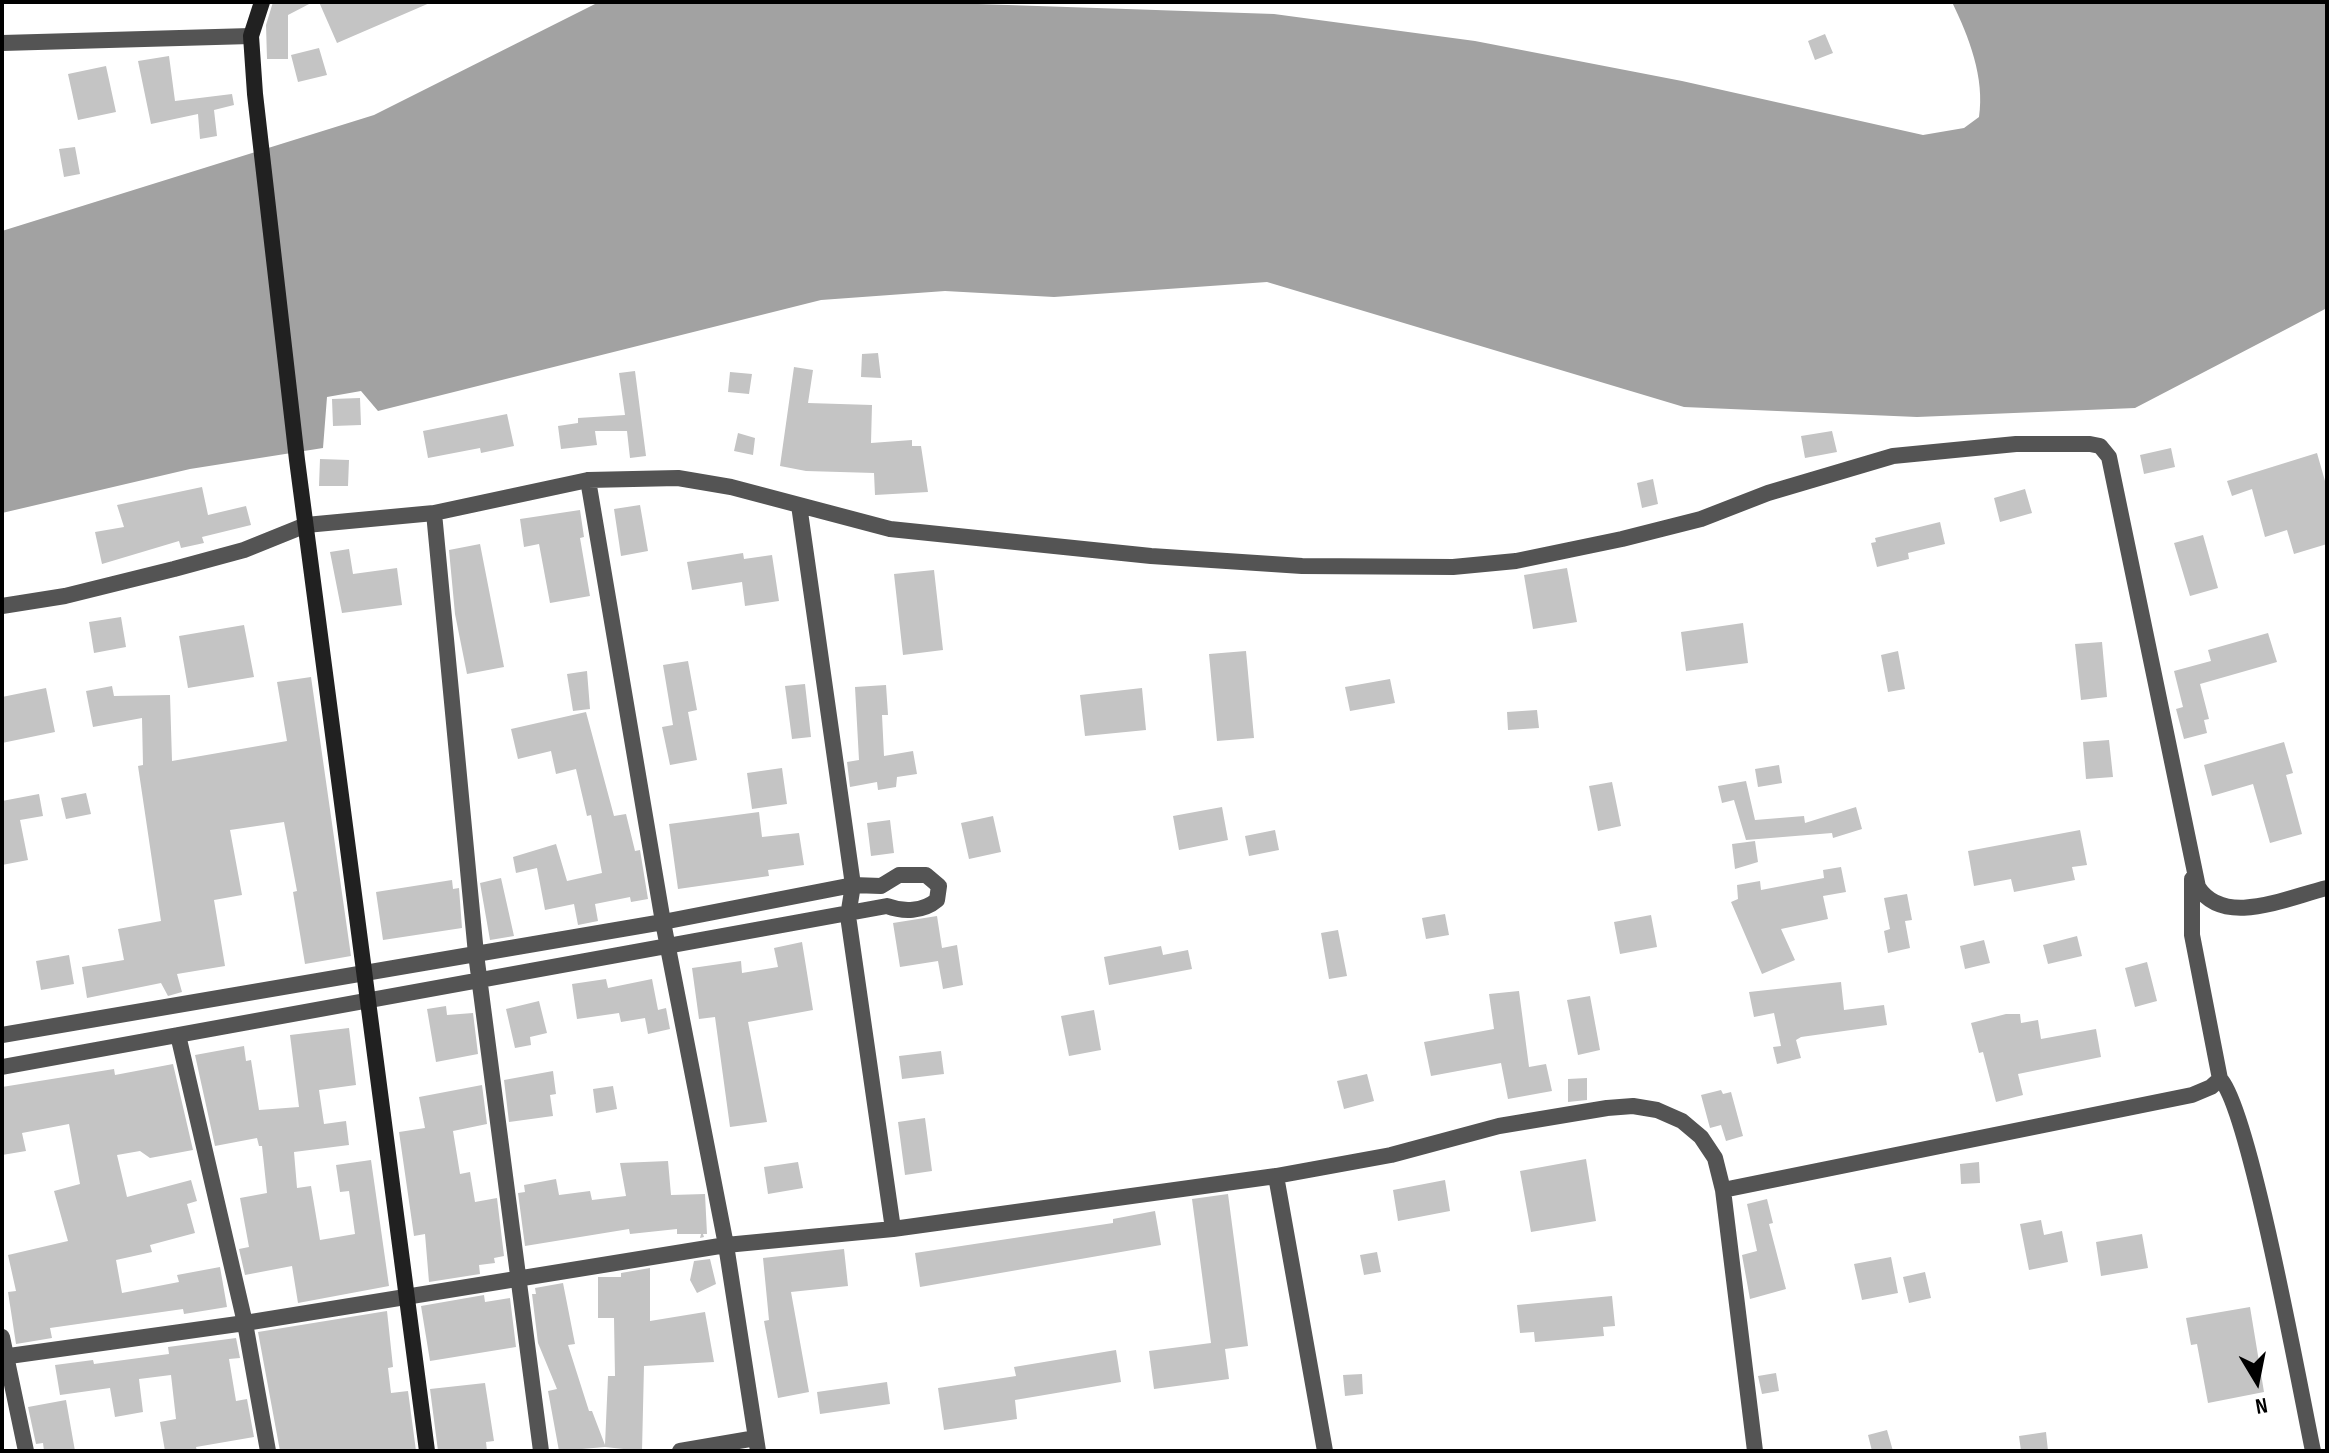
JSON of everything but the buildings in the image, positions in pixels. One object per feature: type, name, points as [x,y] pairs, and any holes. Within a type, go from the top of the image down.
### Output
[{"type":"main road","points":[[262,2],[251,36],[255,94],[297,460],[427,1451]]},
{"type":"street","points":[[2,43],[251,36]]},
{"type":"street","points":[[2,606],[65,596],[174,569],[244,550],[306,525],[434,513],[588,480],[678,478],[890,529],[1151,556],[1302,566],[1453,567],[1516,561],[1622,539],[1701,519],[1768,493],[1893,456],[2016,444],[2100,446],[2109,457],[2192,870],[2192,935],[2220,1079],[2230,1092],[2255,1185],[2313,1451]]},
{"type":"street","points":[[588,480],[663,922],[726,1245],[757,1444],[680,1451]]},
{"type":"street","points":[[799,505],[853,885],[848,916],[893,1229]]},
{"type":"street","points":[[434,513],[476,954],[541,1451]]},
{"type":"street","points":[[2192,870],[2206,900],[2229,909],[2327,888]]},
{"type":"street","points":[[2,1035],[663,922],[853,885],[881,886],[899,875],[921,874],[936,882],[939,896],[924,908],[903,910],[887,906],[848,916],[2,1067]]},
{"type":"street","points":[[178,1035],[245,1323],[268,1451]]},
{"type":"street","points":[[1723,1190],[2192,1095],[2211,1087],[2220,1079]]},
{"type":"street","points":[[4,1356],[245,1323],[516,1276],[726,1245],[893,1229],[1276,1176],[1391,1155],[1499,1126],[1633,1106],[1657,1110],[1682,1121],[1701,1137],[1715,1158],[1723,1190],[1755,1451]]},
{"type":"street","points":[[1276,1176],[1325,1451]]},
{"type":"street","points":[[2,1337],[26,1451]]},
{"type":"shaded area","points":[[599,2],[919,2],[1274,14],[1475,41],[1682,81],[1923,135],[1964,128],[1979,117],[1978,73],[1952,2],[2327,2],[2327,308],[2135,408],[1917,417],[1684,407],[1267,282],[1054,297],[945,291],[821,300],[378,411],[361,391],[327,397],[323,448],[190,469],[2,513],[2,231],[374,115]]}]
